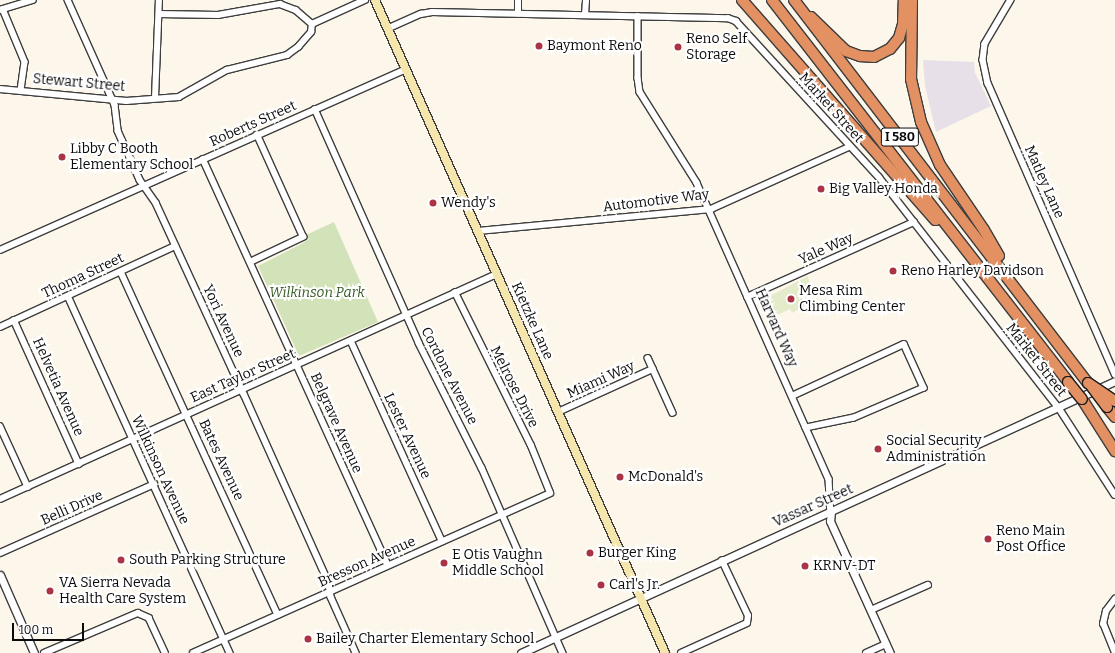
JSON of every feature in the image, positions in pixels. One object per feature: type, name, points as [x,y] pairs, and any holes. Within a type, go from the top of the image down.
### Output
[{"type":"highway","points":[[742,0],[916,200],[957,240]]},
{"type":"highway","name":"I 580","points":[[772,0],[1082,399],[1092,414]]},
{"type":"highway","points":[[794,0],[842,47],[860,56],[874,56],[890,49],[899,38],[903,24],[904,0]]},
{"type":"highway","name":"I 580","points":[[794,0],[1007,274],[1085,379],[1111,404]]},
{"type":"highway","points":[[900,0],[903,24]]},
{"type":"highway","points":[[912,0],[911,79],[921,122],[940,164],[984,230],[1007,274]]},
{"type":"highway","points":[[1111,404],[1115,417]]},
{"type":"highway","points":[[1092,414],[1115,440]]},
{"type":"highway","points":[[1092,414],[1115,451]]},
{"type":"main road","name":"Kietzke Lane","points":[[376,0],[665,653]]},
{"type":"street","points":[[22,91],[24,62],[2,9],[32,0]]},
{"type":"street","name":"Yori Avenue","points":[[68,0],[117,111],[118,131],[143,186],[156,203],[242,389],[330,583],[330,591],[356,653]]},
{"type":"street","points":[[155,98],[159,0]]},
{"type":"street","points":[[159,14],[218,15],[280,4],[296,10],[312,24],[365,0]]},
{"type":"street","points":[[518,0],[518,14]]},
{"type":"street","points":[[586,0],[586,15]]},
{"type":"street","name":"Matley Lane","points":[[1011,0],[985,44],[983,60],[988,83],[1115,374]]},
{"type":"street","name":"Market Street","points":[[389,28],[428,12],[728,18],[736,21],[849,146],[879,176],[1059,408],[1115,495]]},
{"type":"street","name":"Harvard Way","points":[[638,16],[638,78],[640,92],[698,183],[830,483],[830,522],[890,653]]},
{"type":"street","name":"Stewart Street","points":[[0,89],[126,101],[179,97],[226,70],[287,55],[302,44],[311,32],[312,24]]},
{"type":"street","name":"Roberts Street","points":[[0,249],[406,69]]},
{"type":"street","name":"Cordone Avenue","points":[[315,110],[406,315],[502,513],[557,636],[563,653]]},
{"type":"street","points":[[250,262],[303,237],[257,136]]},
{"type":"street","name":"Automotive Way","points":[[478,231],[709,209],[849,146]]},
{"type":"street","name":"Belgrave Avenue","points":[[203,159],[388,565]]},
{"type":"street","name":"Yale Way","points":[[747,297],[914,222]]},
{"type":"street","name":"Thoma Street","points":[[0,327],[122,272],[175,246]]},
{"type":"street","name":"Bates Avenue","points":[[122,272],[278,615]]},
{"type":"street","name":"East Taylor Street","points":[[0,499],[497,274]]},
{"type":"street","name":"Melrose Drive","points":[[455,293],[531,446],[550,493]]},
{"type":"street","name":"Wilkinson Avenue","points":[[68,296],[230,653]]},
{"type":"street","name":"Helvetia Avenue","points":[[14,320],[79,464]]},
{"type":"street","name":"Lester Avenue","points":[[351,341],[442,541]]},
{"type":"street","points":[[792,396],[904,344],[924,388],[854,418],[806,428]]},
{"type":"street","points":[[648,358],[672,413]]},
{"type":"street","name":"Miami Way","points":[[558,412],[653,369]]},
{"type":"street","name":"Vassar Street","points":[[521,653],[640,597],[831,512],[1115,381]]},
{"type":"street","points":[[0,426],[28,487]]},
{"type":"street","name":"Belli Drive","points":[[0,553],[154,484]]},
{"type":"street","name":"Bresson Avenue","points":[[193,653],[502,513],[550,493]]},
{"type":"street","points":[[681,653],[747,623],[748,616],[722,561]]},
{"type":"street","points":[[0,575],[34,653]]},
{"type":"street","points":[[871,610],[928,585]]},
{"type":"street","points":[[1115,599],[1106,611],[1103,624],[1115,653]]},
{"type":"street","points":[[44,653],[138,613],[149,618],[165,653]]},
{"type":"street","points":[[866,653],[886,644]]},
{"type":"shaded area","points":[[923,60],[974,62],[975,73],[991,106],[936,132],[925,86]]},
{"type":"green space","name":"Wilkinson Park","points":[[334,222],[378,322],[299,356],[258,266],[303,243],[308,239],[308,234]]},
{"type":"green space","name":"Mesa Rim Climbing Center","points":[[808,276],[813,301],[792,313],[790,309],[769,319],[768,297]]},
{"type":"place","name":"Baymont Reno","points":[[539,46]]},
{"type":"place","name":"Reno Self Storage","points":[[678,47]]},
{"type":"place","name":"Libby C Booth Elementary School","points":[[62,157]]},
{"type":"place","name":"Big Valley Honda","points":[[821,189]]},
{"type":"place","name":"Wendy's","points":[[433,203]]},
{"type":"place","name":"Reno Harley Davidson","points":[[893,271]]},
{"type":"place","name":"Mesa Rim Climbing Center","points":[[791,299]]},
{"type":"place","name":"Social Security Administration","points":[[878,449]]},
{"type":"place","name":"McDonald's","points":[[620,477]]},
{"type":"place","name":"Reno Main Post Office","points":[[988,539]]},
{"type":"place","name":"Burger King","points":[[590,553]]},
{"type":"place","name":"South Parking Structure","points":[[121,560]]},
{"type":"place","name":"E Otis Vaughn Middle School","points":[[444,563]]},
{"type":"place","name":"KRNV-DT","points":[[805,566]]},
{"type":"place","name":"Carl's Jr.","points":[[601,585]]},
{"type":"place","name":"VA Sierra Nevada Health Care System","points":[[50,591]]},
{"type":"place","name":"Bailey Charter Elementary School","points":[[308,639]]}]
